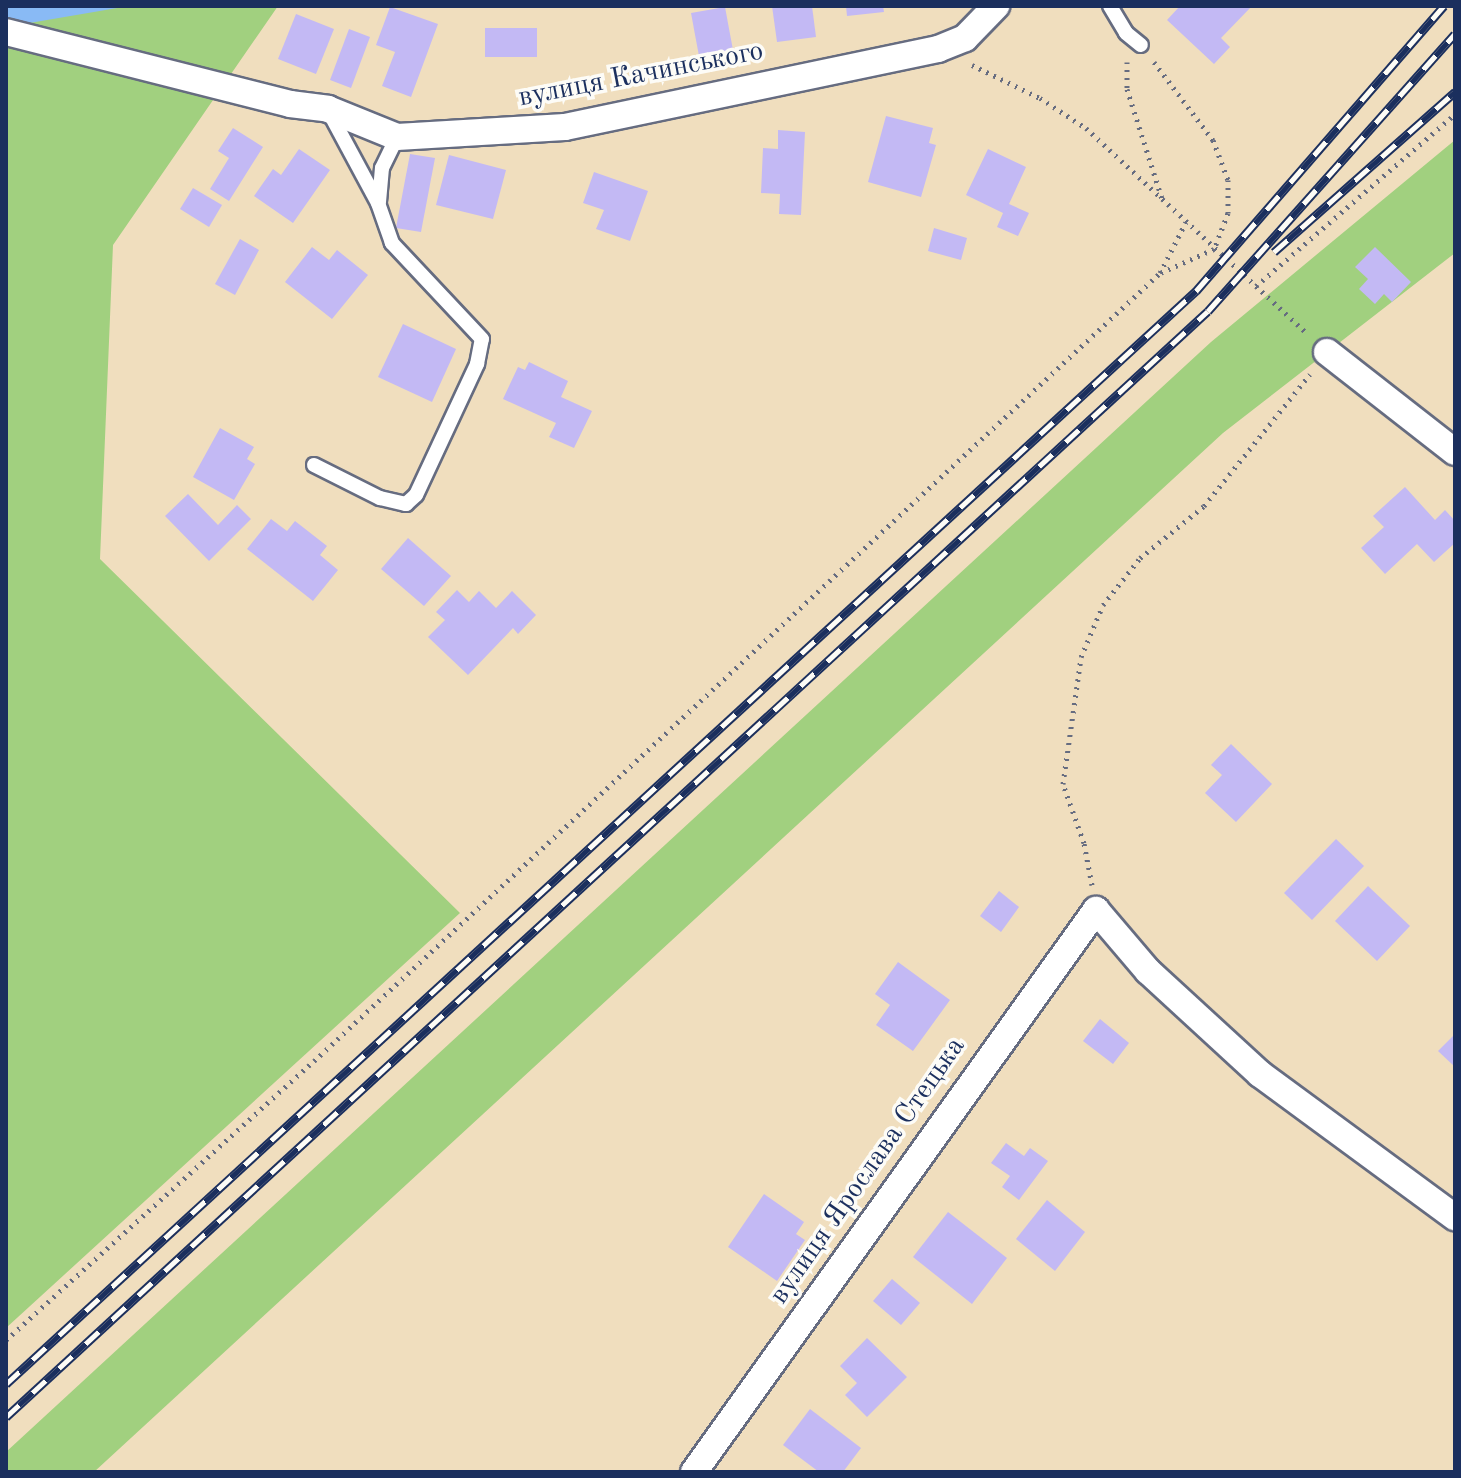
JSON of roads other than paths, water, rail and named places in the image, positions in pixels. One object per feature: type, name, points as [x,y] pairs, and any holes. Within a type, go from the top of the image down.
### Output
[{"type":"street","name":"вулиця Качинського","points":[[6,32],[328,109],[397,137],[565,127],[938,49],[965,38],[996,6]]},
{"type":"street","points":[[1327,352],[1455,452]]},
{"type":"street","name":"вулиця Ярослава Стецька","points":[[694,1472],[1096,910],[1148,971],[1260,1074],[1455,1217]]},
{"type":"lane","points":[[1110,6],[1126,33],[1141,45]]},
{"type":"lane","points":[[314,465],[380,498],[406,504],[416,495],[477,364],[482,339],[392,243],[378,203],[328,109]]},
{"type":"lane","points":[[378,203],[382,168],[397,137]]},
{"type":"water","points":[[6,6],[129,6],[6,27]]},
{"type":"railway","points":[[6,1384],[1196,291],[1444,6]]},
{"type":"railway","points":[[6,1417],[1208,311],[1455,34]]},
{"type":"railway","points":[[1274,252],[1455,92]]}]
